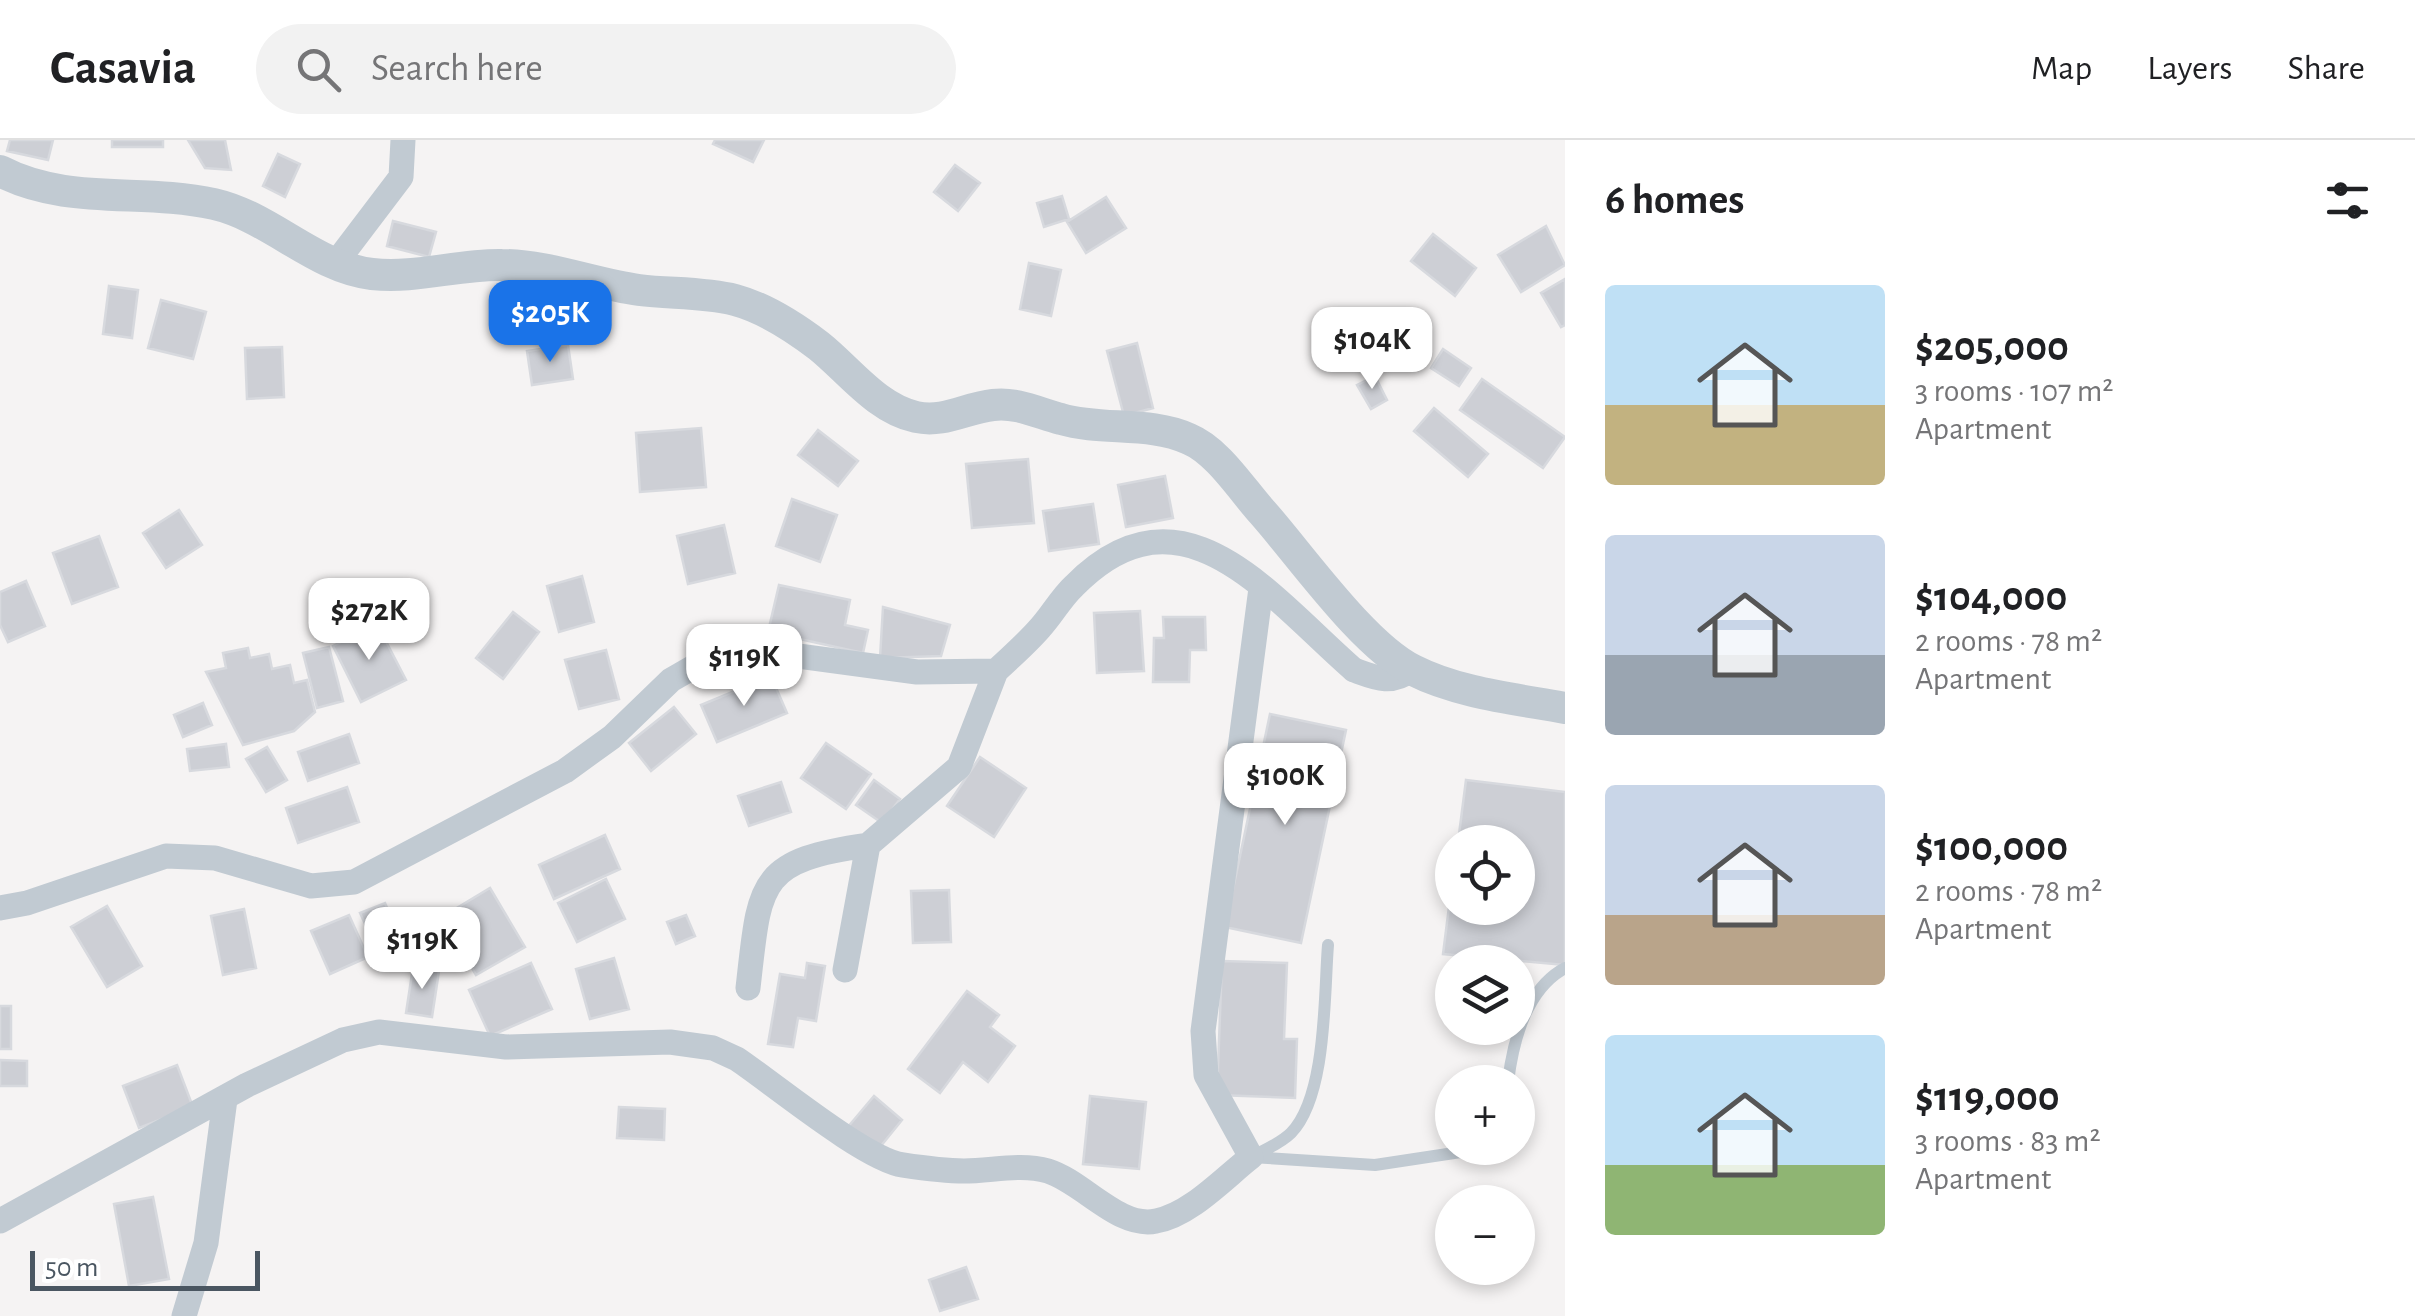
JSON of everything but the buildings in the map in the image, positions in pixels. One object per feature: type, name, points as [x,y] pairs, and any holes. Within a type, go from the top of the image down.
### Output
[{"type":"street","points":[[335,264],[401,177],[404,140]]},
{"type":"street","points":[[0,172],[25,184],[64,194],[215,204],[270,224],[335,264],[368,274],[405,276],[459,266],[508,265],[638,290],[709,295],[766,312],[818,346],[898,412],[941,418],[994,404],[1019,406],[1064,420],[1156,429],[1192,440],[1215,459],[1350,616],[1412,670],[1494,695],[1565,708]]},
{"type":"street","points":[[748,988],[757,910],[769,883],[788,863],[812,853],[868,845],[960,768],[996,671],[1039,630],[1074,584],[1121,550],[1143,541],[1173,538],[1208,548],[1354,670],[1380,680],[1399,679],[1412,670]]},
{"type":"street","points":[[0,1221],[343,1040],[379,1032],[506,1047],[670,1042],[713,1048],[737,1059],[866,1151],[899,1165],[964,1171],[1014,1166],[1044,1170],[1075,1182],[1126,1218],[1142,1223],[1181,1211],[1251,1158],[1206,1075],[1202,1031],[1260,588]]},
{"type":"street","points":[[0,908],[27,903],[166,856],[215,858],[311,886],[354,882],[565,772],[612,737],[672,680],[704,661],[746,652],[776,653],[917,672],[996,671]]},
{"type":"street","points":[[846,970],[868,845]]},
{"type":"street","points":[[184,1316],[206,1243],[225,1099]]},
{"type":"lane","points":[[1251,1158],[1292,1132],[1304,1112],[1320,1048],[1328,944]]},
{"type":"lane","points":[[1510,1065],[1533,996],[1565,968]]},
{"type":"lane","points":[[1251,1158],[1374,1165],[1435,1156]]}]
